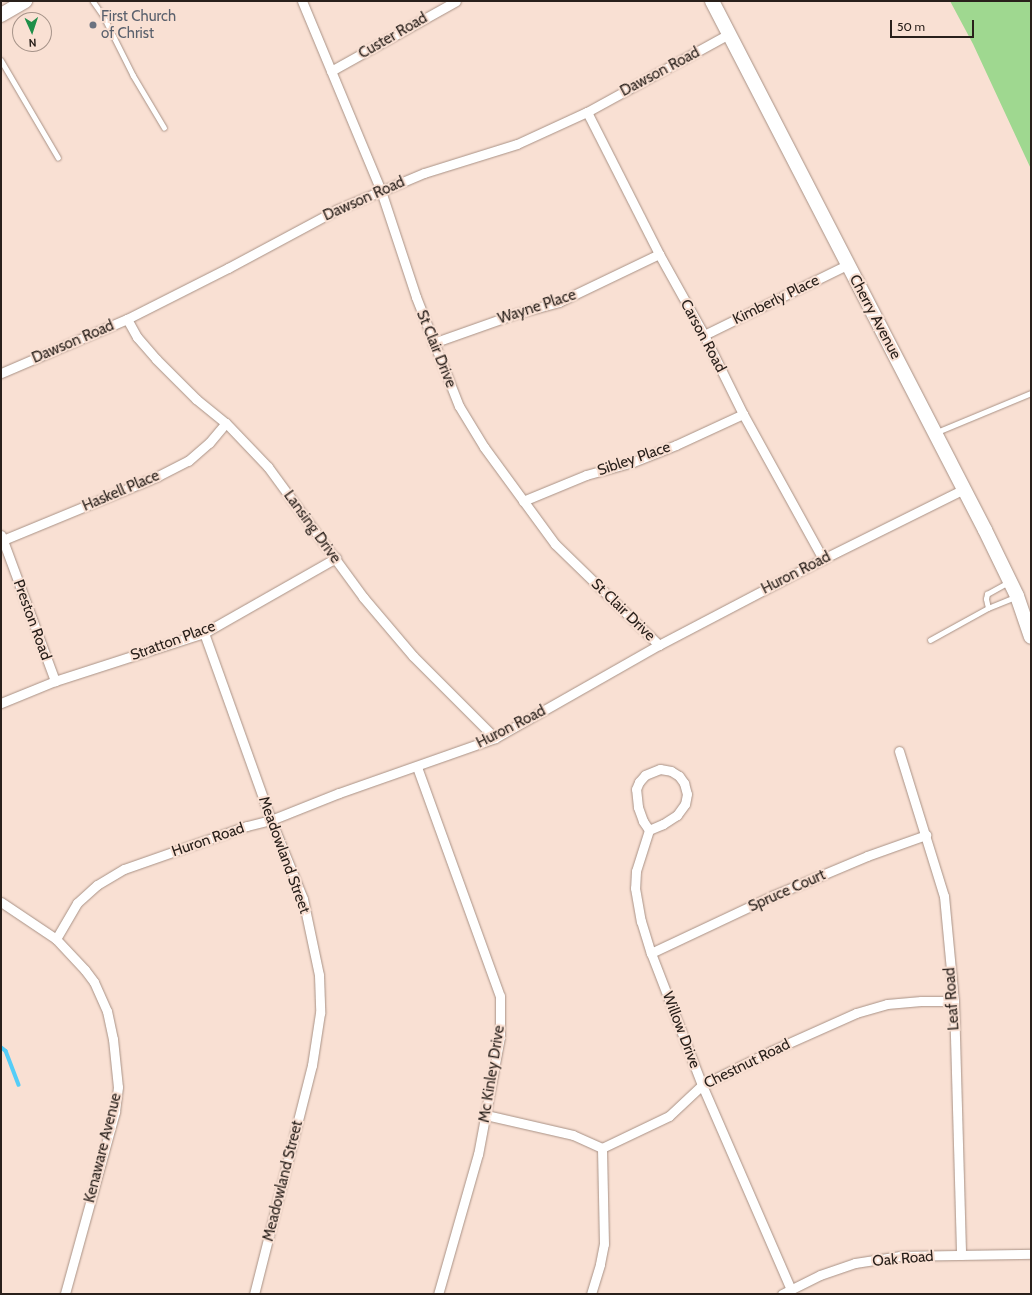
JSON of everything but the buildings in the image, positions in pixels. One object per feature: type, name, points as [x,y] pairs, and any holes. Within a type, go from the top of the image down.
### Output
[{"type":"main road","points":[[1,14],[25,1]]},
{"type":"main road","name":"Cherry Avenue","points":[[712,1],[964,489],[1017,596],[1031,637]]},
{"type":"street","name":"St Clair Drive","points":[[302,1],[381,191],[433,343],[459,406],[484,447],[555,544],[659,645]]},
{"type":"street","name":"Custer Road","points":[[332,71],[456,1]]},
{"type":"street","name":"Dawson Road","points":[[1,373],[127,319],[228,268],[336,210],[424,173],[517,144],[587,112],[729,34]]},
{"type":"street","name":"Carson Road","points":[[587,112],[660,254],[704,335],[743,414],[823,558]]},
{"type":"street","name":"Wayne Place","points":[[433,343],[515,314],[559,302],[660,254]]},
{"type":"street","name":"Kimberly Place","points":[[704,335],[847,265]]},
{"type":"street","name":"Lansing Drive","points":[[127,319],[137,337],[156,360],[196,399],[226,423],[268,467],[336,558],[363,597],[413,656],[495,738]]},
{"type":"street","name":"Sibley Place","points":[[524,501],[586,475],[633,462],[676,445],[743,414]]},
{"type":"street","name":"Haskell Place","points":[[2,537],[158,476],[188,461],[209,443],[226,423]]},
{"type":"street","name":"Huron Road","points":[[56,940],[77,903],[97,886],[124,869],[248,826],[271,820],[339,793],[417,767],[495,738],[659,645],[823,558],[964,489]]},
{"type":"street","name":"Preston Road","points":[[2,537],[55,681]]},
{"type":"street","name":"Stratton Place","points":[[1,703],[55,681],[204,632],[336,558]]},
{"type":"street","name":"Meadowland Street","points":[[204,632],[271,820],[303,899],[319,975],[320,1012],[312,1065],[254,1294]]},
{"type":"street","name":"Leaf Road","points":[[899,751],[944,896],[954,1001],[961,1255]]},
{"type":"street","name":"Mc Kinley Drive","points":[[417,767],[500,996],[500,1037],[478,1154],[438,1294]]},
{"type":"street","points":[[660,769],[671,771],[679,776],[684,784],[687,794],[685,804],[677,815],[663,824],[649,830],[641,814],[636,796],[636,789],[639,782],[645,775],[660,769]]},
{"type":"street","name":"Willow Drive","points":[[649,830],[638,865],[635,888],[641,920],[651,953],[702,1085],[791,1290]]},
{"type":"street","name":"Spruce Court","points":[[651,953],[772,896],[867,856],[926,835]]},
{"type":"street","name":"Kenaware Avenue","points":[[1,902],[56,940],[86,970],[94,982],[107,1012],[114,1046],[118,1087],[115,1112],[66,1294]]},
{"type":"street","name":"Chestnut Road","points":[[602,1148],[669,1116],[702,1085],[771,1051],[856,1013],[887,1004],[921,1001],[954,1001]]},
{"type":"street","points":[[486,1115],[573,1135],[602,1148],[604,1244],[591,1294]]},
{"type":"street","name":"Oak Road","points":[[782,1294],[820,1275],[856,1263],[900,1256],[1031,1254]]},
{"type":"lane","points":[[92,1],[104,18],[133,75],[164,127]]},
{"type":"lane","points":[[1,60],[58,158]]},
{"type":"lane","points":[[935,433],[1031,393]]},
{"type":"lane","points":[[988,608],[986,599],[987,594],[1010,581]]},
{"type":"lane","points":[[930,640],[988,608],[1017,596]]},
{"type":"green space","points":[[950,1],[1031,1],[1031,169],[973,44]]},
{"type":"waterway","points":[[1,1047],[6,1051],[19,1085]]},
{"type":"place","name":"First Church of Christ","points":[[93,25]]}]
